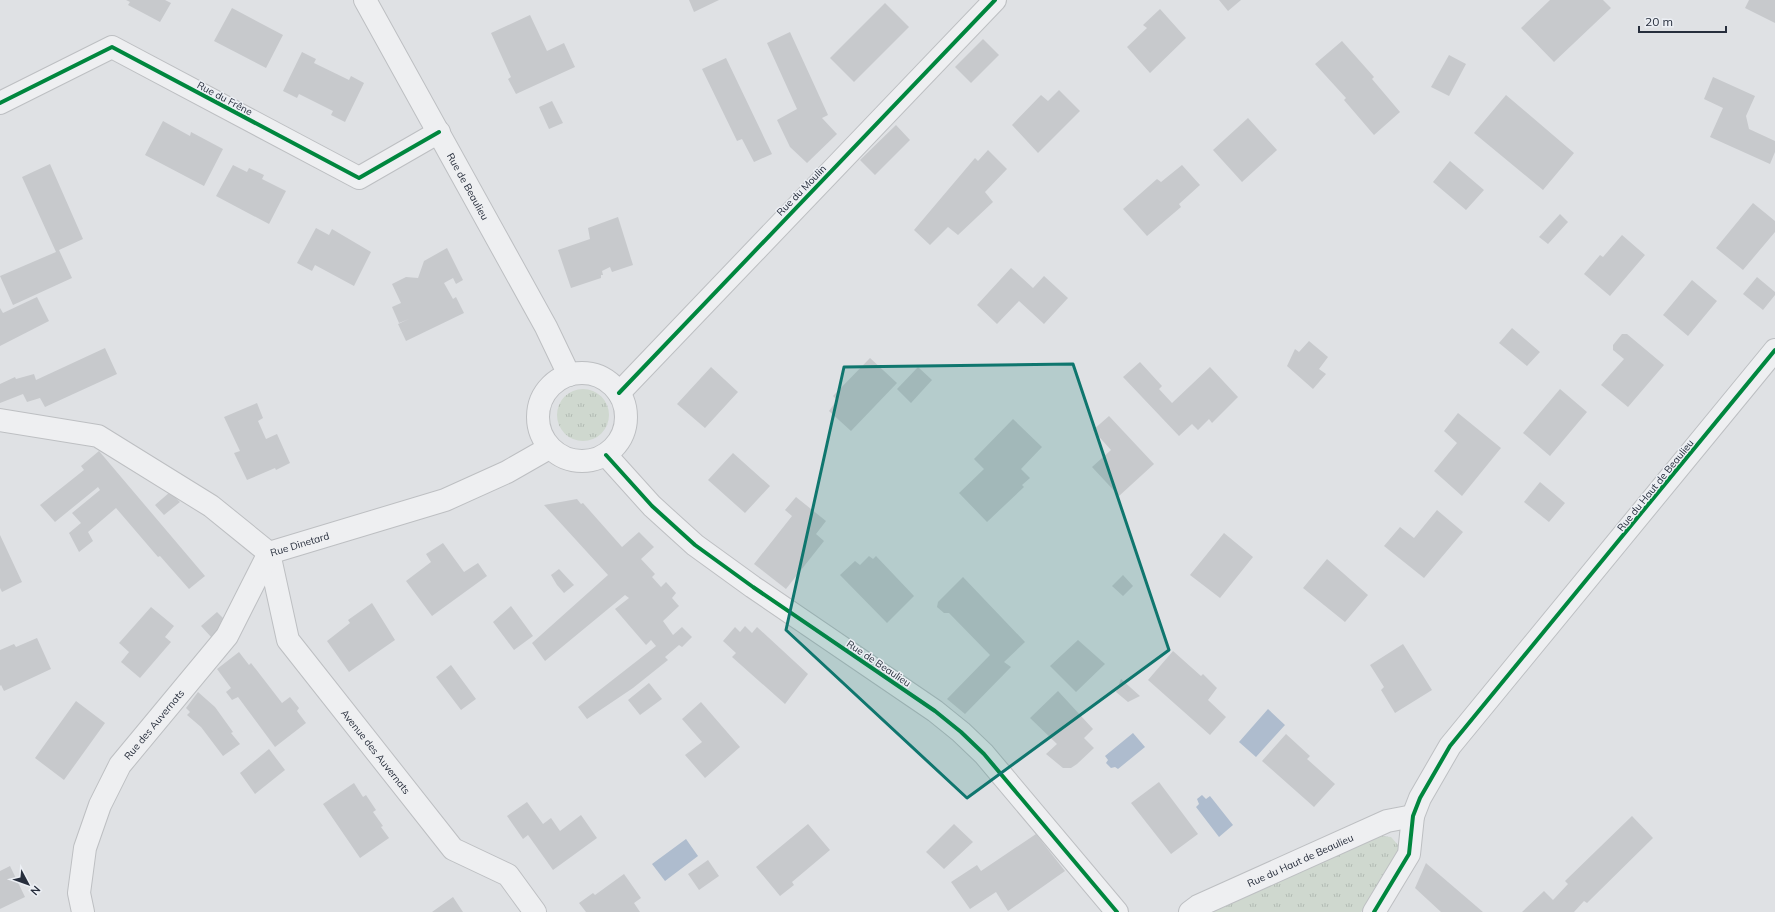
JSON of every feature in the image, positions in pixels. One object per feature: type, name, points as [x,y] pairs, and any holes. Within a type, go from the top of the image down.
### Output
[{"type":"street","name":"Rue de Beaulieu","points":[[365,0],[546,327],[569,375]]},
{"type":"street","name":"Rue du Moulin","points":[[619,393],[995,0]]},
{"type":"street","name":"Rue du Frêne","points":[[0,102],[112,47],[358,178],[439,132]]},
{"type":"street","name":"Rue du Haut de Beaulieu","points":[[1374,912],[1409,854],[1413,816],[1420,798],[1450,746],[1775,350]]},
{"type":"street","points":[[583,372],[597,375],[609,382],[619,393],[625,406],[626,420],[623,434],[616,446],[606,455],[591,461],[576,462],[561,457],[548,448],[540,435],[537,421],[538,406],[545,392],[555,381],[569,375],[583,372]]},
{"type":"street","name":"Rue Dinetard","points":[[0,420],[98,436],[211,506],[269,554],[445,500],[507,472],[548,448]]},
{"type":"street","name":"Rue de Beaulieu","points":[[606,455],[652,506],[696,545],[753,587],[935,712],[961,732],[984,754],[1117,912]]},
{"type":"street","name":"Rue des Auvernats","points":[[83,912],[79,893],[85,848],[100,805],[120,765],[226,636],[269,554]]},
{"type":"street","name":"Avenue des Auvernats","points":[[269,554],[288,640],[453,849],[508,875],[535,912]]},
{"type":"street","name":"Rue du Haut de Beaulieu","points":[[1190,912],[1198,906],[1387,821],[1413,816]]},
{"type":"highlighted area","points":[[1073,364],[1169,650],[967,798],[786,630],[844,367]]},
{"type":"green space","points":[[583,389],[593,391],[601,397],[607,405],[609,415],[607,425],[601,433],[593,439],[583,441],[573,439],[565,433],[559,425],[557,415],[559,405],[565,397],[573,391]]},
{"type":"green space","points":[[1381,836],[1391,837],[1398,845],[1398,857],[1361,912],[1210,912]]},
{"type":"water","points":[[1268,709],[1285,725],[1256,757],[1239,742]]},
{"type":"water","points":[[1133,733],[1145,747],[1118,769],[1115,767],[1111,768],[1106,763],[1108,760],[1105,756]]},
{"type":"water","points":[[1202,795],[1206,799],[1210,796],[1233,825],[1219,837],[1196,807],[1199,804],[1197,799]]},
{"type":"water","points":[[686,839],[698,856],[665,881],[652,864]]},
{"type":"building","points":[[126,0],[165,0],[171,3],[160,22],[128,5],[130,2]]},
{"type":"building","points":[[689,0],[719,0],[694,12]]},
{"type":"building","points":[[1219,0],[1241,0],[1228,11]]},
{"type":"building","points":[[1550,0],[1603,0],[1611,8],[1554,62],[1521,28]]},
{"type":"building","points":[[1749,0],[1775,0],[1775,23],[1745,8]]},
{"type":"building","points":[[885,3],[909,27],[854,82],[830,58]]},
{"type":"building","points":[[232,8],[283,35],[266,68],[214,41]]},
{"type":"building","points":[[1160,9],[1186,38],[1150,73],[1127,47],[1147,28],[1143,25]]},
{"type":"building","points":[[530,15],[547,51],[564,43],[575,67],[516,94],[508,79],[511,77],[491,33]]},
{"type":"building","points":[[790,32],[828,115],[822,118],[837,134],[807,163],[790,147],[777,120],[797,109],[767,43]]},
{"type":"building","points":[[983,39],[999,55],[971,83],[955,67]]},
{"type":"building","points":[[1342,41],[1374,77],[1372,79],[1400,112],[1374,135],[1344,100],[1346,98],[1315,64]]},
{"type":"building","points":[[302,52],[316,59],[314,63],[349,80],[351,76],[364,83],[345,122],[331,115],[333,111],[299,94],[297,98],[283,91]]},
{"type":"building","points":[[1449,55],[1466,64],[1449,96],[1431,87]]},
{"type":"building","points":[[726,58],[772,154],[754,162],[742,139],[737,141],[702,69]]},
{"type":"building","points":[[1713,77],[1755,96],[1746,116],[1749,129],[1775,141],[1775,152],[1770,164],[1710,137],[1723,108],[1704,99]]},
{"type":"building","points":[[1059,90],[1080,111],[1038,153],[1012,125],[1041,95],[1048,101]]},
{"type":"building","points":[[1506,95],[1574,153],[1543,190],[1474,133]]},
{"type":"building","points":[[552,101],[563,123],[549,129],[539,107]]},
{"type":"building","points":[[1248,118],[1277,150],[1242,182],[1213,150]]},
{"type":"building","points":[[163,121],[190,136],[191,132],[223,149],[204,186],[145,155]]},
{"type":"building","points":[[896,125],[910,140],[875,175],[860,160]]},
{"type":"building","points":[[988,150],[1007,169],[985,192],[993,202],[958,235],[948,227],[930,245],[914,230],[975,158],[978,161]]},
{"type":"building","points":[[1450,161],[1484,190],[1466,210],[1433,182]]},
{"type":"building","points":[[50,164],[83,239],[59,250],[72,278],[13,305],[0,276],[56,252],[22,177]]},
{"type":"building","points":[[233,165],[247,172],[249,168],[264,175],[262,179],[286,191],[269,224],[216,196]]},
{"type":"building","points":[[1182,165],[1200,185],[1179,204],[1181,207],[1147,236],[1123,209],[1157,179],[1161,182]]},
{"type":"building","points":[[1753,203],[1775,221],[1775,232],[1743,270],[1716,248]]},
{"type":"building","points":[[1560,214],[1568,222],[1548,244],[1539,237]]},
{"type":"building","points":[[618,217],[633,265],[612,272],[610,267],[602,271],[603,275],[601,275],[601,278],[571,288],[558,250],[590,239],[588,228]]},
{"type":"building","points":[[316,228],[329,235],[332,229],[371,252],[354,286],[315,265],[312,271],[297,263]]},
{"type":"building","points":[[1622,235],[1645,255],[1610,296],[1584,274],[1600,255],[1603,257]]},
{"type":"building","points":[[447,248],[463,280],[456,284],[453,278],[444,283],[453,299],[456,297],[464,313],[406,341],[398,324],[409,319],[399,323],[392,307],[401,303],[392,284],[406,277],[418,278],[424,261]]},
{"type":"building","points":[[1011,268],[1033,288],[1044,276],[1068,298],[1044,324],[1019,301],[997,324],[977,305]]},
{"type":"building","points":[[1757,277],[1775,292],[1775,295],[1763,310],[1743,294]]},
{"type":"building","points":[[1692,280],[1717,301],[1688,336],[1663,315]]},
{"type":"building","points":[[37,297],[49,321],[0,346],[0,308],[3,313]]},
{"type":"building","points":[[1512,328],[1540,352],[1527,366],[1499,343]]},
{"type":"building","points":[[1622,334],[1627,334],[1664,365],[1628,407],[1601,385],[1624,359],[1613,350],[1613,345]]},
{"type":"building","points":[[1309,341],[1328,357],[1319,369],[1326,374],[1313,389],[1287,366],[1295,349],[1299,352]]},
{"type":"building","points":[[105,348],[117,374],[45,407],[40,398],[27,402],[23,394],[0,403],[0,384],[15,377],[16,379],[34,374],[36,380]]},
{"type":"building","points":[[870,358],[897,383],[851,431],[829,411],[837,400],[833,396]]},
{"type":"building","points":[[1140,362],[1162,386],[1159,389],[1172,403],[1210,367],[1238,397],[1212,423],[1209,419],[1198,430],[1192,424],[1179,436],[1123,377]]},
{"type":"building","points":[[711,367],[738,392],[705,428],[677,404]]},
{"type":"building","points":[[918,367],[932,380],[911,403],[897,389]]},
{"type":"building","points":[[1560,389],[1587,412],[1550,456],[1523,433]]},
{"type":"building","points":[[257,403],[263,418],[258,421],[266,439],[277,434],[290,463],[276,470],[275,468],[247,480],[234,453],[240,451],[224,417]]},
{"type":"building","points":[[1458,413],[1501,448],[1462,496],[1434,471],[1457,443],[1444,431]]},
{"type":"building","points":[[1109,416],[1154,464],[1119,496],[1092,467],[1111,450],[1093,430]]},
{"type":"building","points":[[1013,419],[1042,447],[1021,469],[1030,478],[1022,485],[1024,487],[987,522],[959,493],[984,469],[974,459]]},
{"type":"building","points":[[99,451],[205,576],[189,589],[160,556],[158,557],[116,508],[88,532],[93,541],[79,552],[69,533],[81,523],[72,513],[100,490],[98,487],[55,522],[40,505],[84,470],[81,466]]},
{"type":"building","points":[[733,453],[770,486],[745,513],[708,480]]},
{"type":"building","points":[[1540,482],[1565,503],[1549,522],[1524,502]]},
{"type":"building","points":[[170,492],[180,502],[164,515],[155,505]]},
{"type":"building","points":[[796,497],[826,521],[816,534],[824,541],[786,589],[754,564],[792,516],[785,510]]},
{"type":"building","points":[[577,499],[581,504],[583,503],[622,547],[639,532],[654,547],[641,559],[655,574],[652,577],[661,587],[666,582],[676,593],[672,598],[679,606],[663,621],[673,635],[682,627],[692,637],[682,647],[679,645],[665,657],[668,660],[633,688],[587,719],[578,707],[656,646],[651,640],[646,645],[615,609],[629,598],[625,595],[545,661],[532,643],[608,575],[544,505]]},
{"type":"building","points":[[1437,510],[1463,532],[1424,578],[1384,546],[1400,527],[1414,538]]},
{"type":"building","points":[[1224,533],[1253,557],[1220,598],[1190,575]]},
{"type":"building","points":[[0,535],[22,582],[2,592],[0,588]]},
{"type":"building","points":[[443,543],[464,572],[478,563],[487,576],[432,616],[406,581],[431,562],[426,554]]},
{"type":"building","points":[[869,556],[873,559],[876,556],[914,596],[887,623],[840,575],[855,561],[860,565]]},
{"type":"building","points":[[1327,559],[1368,595],[1345,622],[1303,588]]},
{"type":"building","points":[[559,569],[574,585],[564,593],[551,575]]},
{"type":"building","points":[[1123,575],[1133,586],[1123,596],[1112,586]]},
{"type":"building","points":[[963,577],[1025,642],[1004,662],[1011,667],[965,714],[947,699],[990,655],[949,613],[944,613],[937,607],[938,602]]},
{"type":"building","points":[[372,603],[395,640],[349,672],[327,641],[350,623],[348,620]]},
{"type":"building","points":[[511,606],[533,636],[514,650],[493,622]]},
{"type":"building","points":[[151,607],[174,626],[165,637],[171,642],[140,678],[121,662],[129,652],[119,643]]},
{"type":"building","points":[[217,612],[227,622],[212,638],[201,626]]},
{"type":"building","points":[[745,626],[752,633],[757,627],[808,674],[785,704],[732,657],[736,653],[723,641],[735,627],[740,632]]},
{"type":"building","points":[[37,638],[51,669],[4,691],[1,685],[0,686],[0,650],[14,644],[16,647]]},
{"type":"building","points":[[1078,640],[1105,664],[1076,692],[1050,666]]},
{"type":"building","points":[[1403,644],[1432,690],[1395,713],[1381,690],[1384,687],[1370,665]]},
{"type":"building","points":[[1173,651],[1201,676],[1203,674],[1217,688],[1208,700],[1226,717],[1210,735],[1148,680]]},
{"type":"building","points":[[239,652],[249,665],[251,663],[282,703],[290,697],[299,708],[297,711],[306,723],[275,747],[238,697],[232,700],[226,692],[231,688],[217,669]]},
{"type":"building","points":[[451,665],[476,699],[461,710],[436,677]]},
{"type":"building","points":[[1121,679],[1140,696],[1128,702],[1116,692]]},
{"type":"building","points":[[649,683],[662,699],[640,715],[628,700]]},
{"type":"building","points":[[1058,691],[1093,729],[1084,738],[1094,748],[1071,768],[1063,768],[1046,754],[1057,744],[1030,718]]},
{"type":"building","points":[[198,692],[215,707],[233,732],[231,733],[240,744],[223,756],[201,727],[187,715],[190,712],[186,708]]},
{"type":"building","points":[[76,701],[105,723],[64,780],[35,758]]},
{"type":"building","points":[[701,702],[740,747],[705,778],[685,755],[702,742],[682,719]]},
{"type":"building","points":[[1286,734],[1310,756],[1307,759],[1335,784],[1314,807],[1262,761]]},
{"type":"building","points":[[269,749],[285,770],[255,794],[240,773]]},
{"type":"building","points":[[1159,782],[1198,834],[1171,854],[1131,803]]},
{"type":"building","points":[[354,783],[363,797],[366,795],[376,810],[373,812],[389,838],[360,858],[323,804]]},
{"type":"building","points":[[527,802],[543,824],[551,818],[560,831],[581,815],[597,838],[553,870],[528,835],[523,839],[507,816]]},
{"type":"building","points":[[1632,816],[1653,838],[1587,903],[1584,901],[1574,912],[1522,912],[1544,891],[1553,900],[1568,884],[1565,881]]},
{"type":"building","points":[[808,824],[830,850],[792,882],[794,885],[780,896],[756,867]]},
{"type":"building","points":[[954,824],[973,842],[944,869],[926,852]]},
{"type":"building","points":[[1036,834],[1065,871],[1008,911],[996,892],[970,909],[951,882],[977,865],[981,871]]},
{"type":"building","points":[[708,860],[719,876],[699,890],[688,874]]},
{"type":"building","points":[[1426,863],[1483,912],[1441,912],[1415,888]]},
{"type":"building","points":[[10,866],[25,897],[0,909],[0,871]]},
{"type":"building","points":[[624,874],[641,898],[634,903],[640,912],[586,912],[579,903],[593,893],[595,895]]},
{"type":"building","points":[[453,897],[463,912],[432,912]]},
{"type":"cycle path","points":[[619,393],[995,0]]},
{"type":"cycle path","points":[[0,103],[112,47],[359,178],[439,132]]},
{"type":"cycle path","points":[[1374,912],[1409,854],[1413,816],[1420,798],[1450,746],[1775,350]]},
{"type":"cycle path","points":[[606,455],[652,506],[695,545],[753,587],[935,711],[961,732],[984,754],[1117,912]]}]
